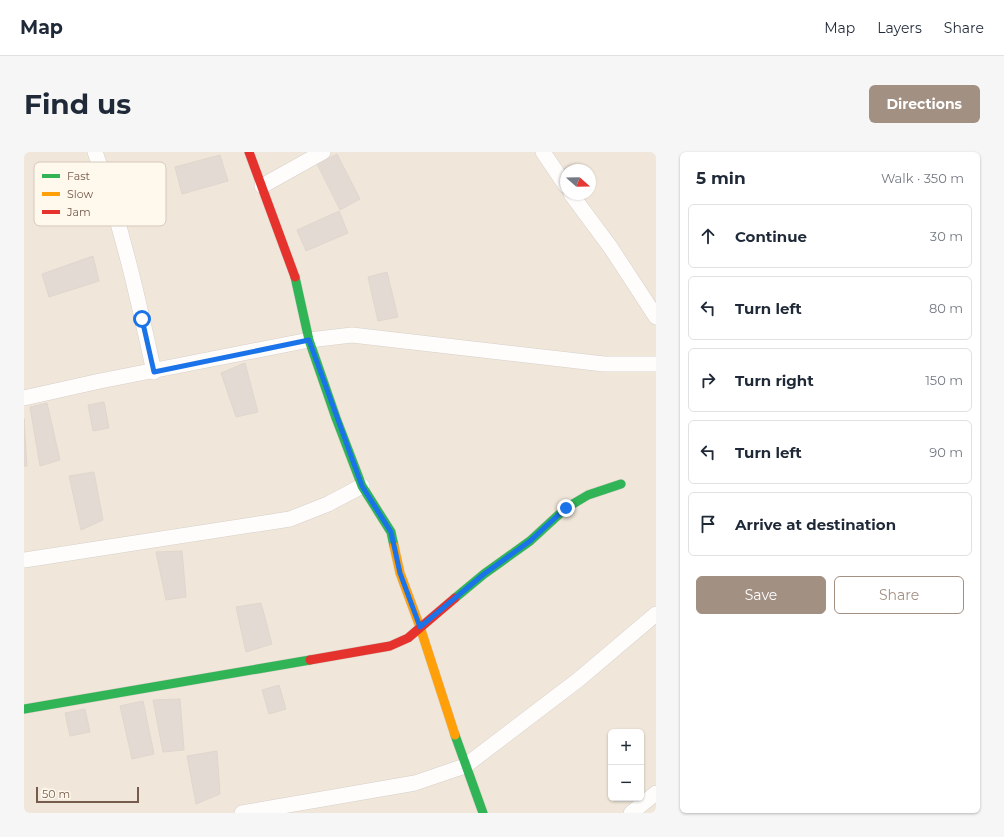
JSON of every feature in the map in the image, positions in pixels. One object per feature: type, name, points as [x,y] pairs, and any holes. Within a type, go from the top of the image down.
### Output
[{"type":"street","points":[[96,152],[99,162]]},
{"type":"street","points":[[249,152],[291,264],[302,303],[309,340],[362,486],[391,532],[400,573],[420,627],[465,766],[483,813]]},
{"type":"street","points":[[262,186],[323,152]]},
{"type":"street","points":[[543,152],[560,177]]},
{"type":"street","points":[[575,200],[611,248],[656,318]]},
{"type":"street","points":[[118,226],[154,372]]},
{"type":"street","points":[[24,398],[100,381],[154,372],[309,340],[352,335],[604,364],[656,364]]},
{"type":"street","points":[[24,709],[390,646],[408,638],[484,574],[530,541],[566,508],[588,495],[621,484]]},
{"type":"street","points":[[24,560],[290,519],[328,504],[362,486]]},
{"type":"street","points":[[242,813],[415,783],[465,766],[578,680],[656,614]]},
{"type":"street","points":[[631,813],[656,793]]},
{"type":"shaded area","points":[[24,152],[656,152],[656,813],[24,813]]},
{"type":"building","points":[[337,154],[360,199],[340,210],[317,164]]},
{"type":"building","points":[[220,155],[228,181],[182,194],[175,167]]},
{"type":"building","points":[[339,211],[348,233],[306,251],[297,230]]},
{"type":"building","points":[[93,256],[99,281],[49,297],[42,274]]},
{"type":"building","points":[[387,272],[398,317],[378,321],[368,277]]},
{"type":"building","points":[[245,363],[258,412],[236,417],[221,373]]},
{"type":"building","points":[[104,402],[109,428],[93,431],[88,405]]},
{"type":"building","points":[[47,403],[60,460],[40,466],[30,407]]},
{"type":"building","points":[[24,418],[27,466],[24,466]]},
{"type":"building","points":[[94,472],[103,520],[81,530],[69,476]]},
{"type":"building","points":[[182,551],[186,597],[166,600],[156,552]]},
{"type":"building","points":[[261,603],[272,644],[246,652],[236,607]]},
{"type":"building","points":[[279,685],[286,709],[269,714],[262,690]]},
{"type":"building","points":[[180,699],[184,750],[163,752],[153,700]]},
{"type":"building","points":[[143,701],[154,754],[132,759],[120,706]]},
{"type":"building","points":[[85,709],[90,732],[70,736],[65,713]]},
{"type":"building","points":[[217,751],[220,794],[196,804],[187,756]]},
{"type":"traffic: fast","points":[[295,277],[309,340],[336,418],[362,486],[391,532],[394,546]]},
{"type":"traffic: fast","points":[[455,598],[484,574],[530,541],[566,508],[588,495],[621,484]]},
{"type":"traffic: fast","points":[[24,709],[310,660]]},
{"type":"traffic: fast","points":[[455,735],[483,813]]},
{"type":"traffic: slow","points":[[394,546],[400,573],[420,627],[455,735]]},
{"type":"traffic: jam","points":[[249,152],[295,277]]},
{"type":"traffic: jam","points":[[310,660],[390,646],[408,638],[455,598]]},
{"type":"route","points":[[142,319],[154,372],[309,340],[336,418],[362,486],[391,532],[400,573],[420,627],[484,574],[530,541],[566,508]]}]
